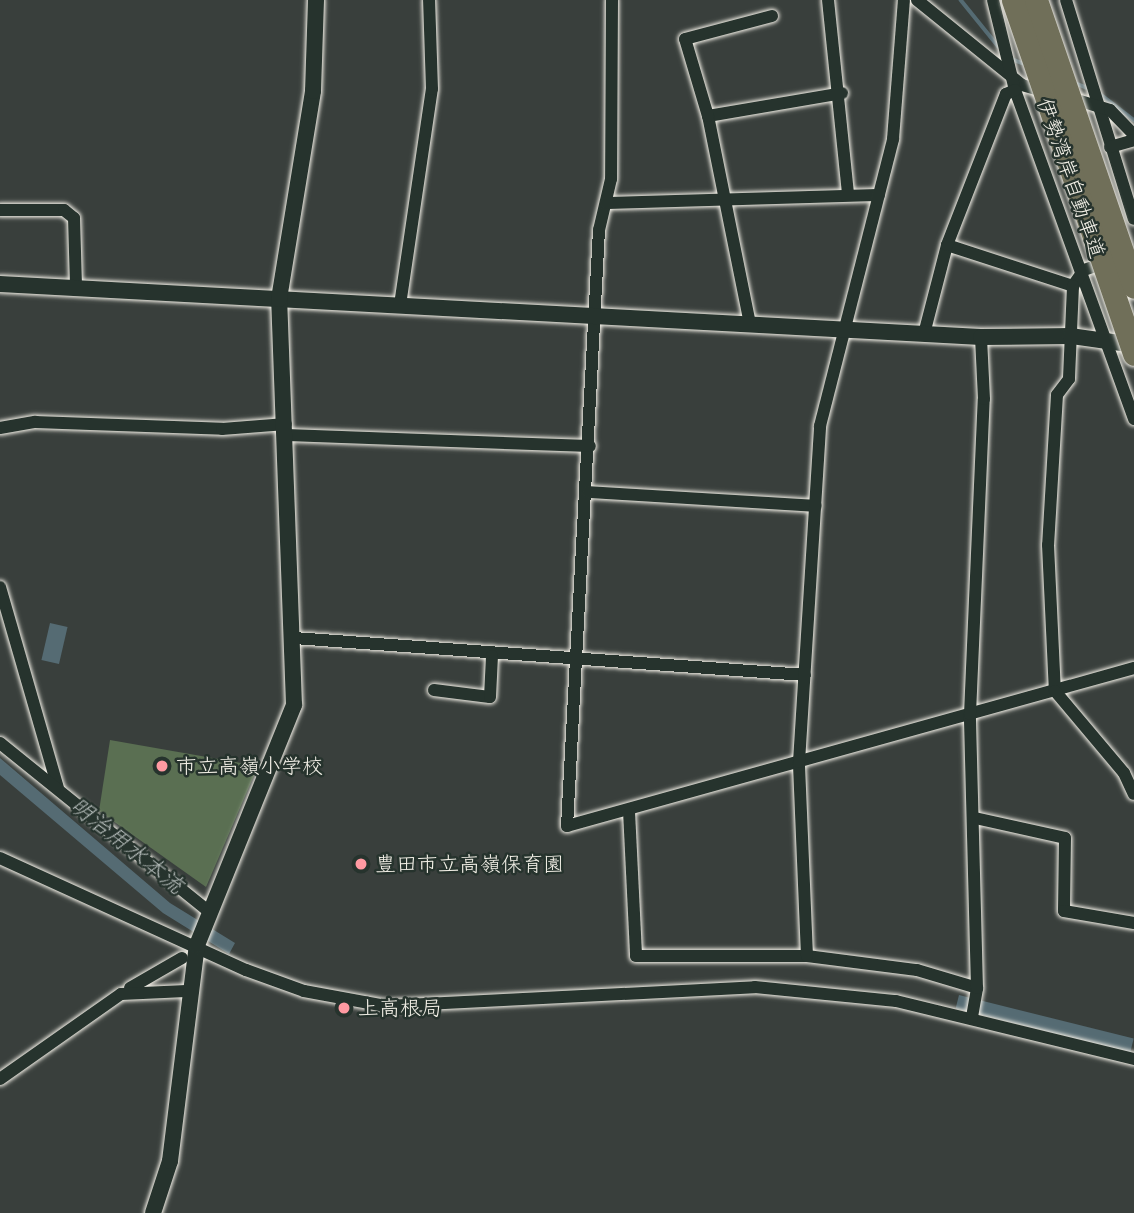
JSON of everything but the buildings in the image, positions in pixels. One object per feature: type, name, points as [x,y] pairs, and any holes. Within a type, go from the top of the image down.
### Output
[{"type":"highway","name":"伊勢湾岸自動車道","points":[[1013,0],[1134,354]]},
{"type":"highway","name":"伊勢湾岸自動車道","points":[[1036,0],[1134,287]]},
{"type":"street","points":[[153,1213],[170,1161],[186,992],[203,930],[294,705],[287,429],[279,299],[313,91],[316,0]]},
{"type":"street","points":[[400,305],[432,89],[429,0]]},
{"type":"street","points":[[612,0],[606,202],[599,229],[598,316],[567,826],[629,811],[1134,668]]},
{"type":"street","points":[[828,0],[842,93],[848,194]]},
{"type":"street","points":[[807,956],[799,762],[820,426],[894,134],[904,0]]},
{"type":"street","points":[[916,0],[1022,85],[1099,106],[1134,137],[1110,147]]},
{"type":"street","points":[[992,0],[1015,90],[1084,270],[1134,419]]},
{"type":"street","points":[[1066,0],[1134,219]]},
{"type":"street","points":[[750,324],[708,116],[685,39],[772,16]]},
{"type":"street","points":[[925,334],[947,244],[1006,94],[1015,90]]},
{"type":"street","points":[[708,116],[842,93]]},
{"type":"street","points":[[606,202],[879,195]]},
{"type":"street","points":[[0,210],[64,210],[74,218],[76,285]]},
{"type":"street","points":[[947,244],[1073,286]]},
{"type":"street","points":[[1134,253],[1084,270],[1073,286],[1069,379],[1058,395],[1048,545],[1055,691],[1129,771],[1134,794]]},
{"type":"street","points":[[0,284],[76,285],[279,299],[981,337],[1070,336],[1134,345]]},
{"type":"street","points":[[973,1015],[977,993],[975,818],[970,714],[983,439],[981,337]]},
{"type":"street","points":[[0,428],[35,422],[287,429],[590,446]]},
{"type":"street","points":[[588,492],[816,506]]},
{"type":"street","points":[[0,587],[58,788]]},
{"type":"street","points":[[294,638],[492,656],[805,675]]},
{"type":"street","points":[[434,691],[490,697],[492,656]]},
{"type":"street","points":[[0,743],[58,788],[203,930]]},
{"type":"street","points":[[629,811],[636,956],[807,956],[916,970],[977,993]]},
{"type":"street","points":[[975,818],[1065,838],[1069,844],[1064,911],[1134,923]]},
{"type":"street","points":[[0,859],[203,930],[304,990],[386,1006],[755,987],[896,1001],[973,1015],[1134,1059]]},
{"type":"street","points":[[0,1079],[121,995],[181,958]]},
{"type":"street","points":[[121,995],[186,992]]},
{"type":"green space","points":[[110,740],[258,766],[206,887],[99,811]]},
{"type":"water","points":[[50,623],[68,627],[59,664],[41,660]]},
{"type":"water","points":[[0,758],[170,903],[235,943],[229,954],[163,913],[0,775]]},
{"type":"water","points":[[959,995],[1134,1039],[1130,1052],[956,1009]]},
{"type":"waterway","points":[[961,0],[999,47]]},
{"type":"waterway","points":[[1009,58],[1025,64]]},
{"type":"waterway","points":[[1075,83],[1090,89]]},
{"type":"waterway","points":[[1100,94],[1134,120]]},
{"type":"place","name":"市立高嶺小学校","points":[[162,766]]},
{"type":"place","name":"豊田市立高嶺保育園","points":[[361,864]]},
{"type":"place","name":"上高根局","points":[[344,1008]]},
{"type":"water label","name":"明治用水本流","points":[[127,845]]}]
